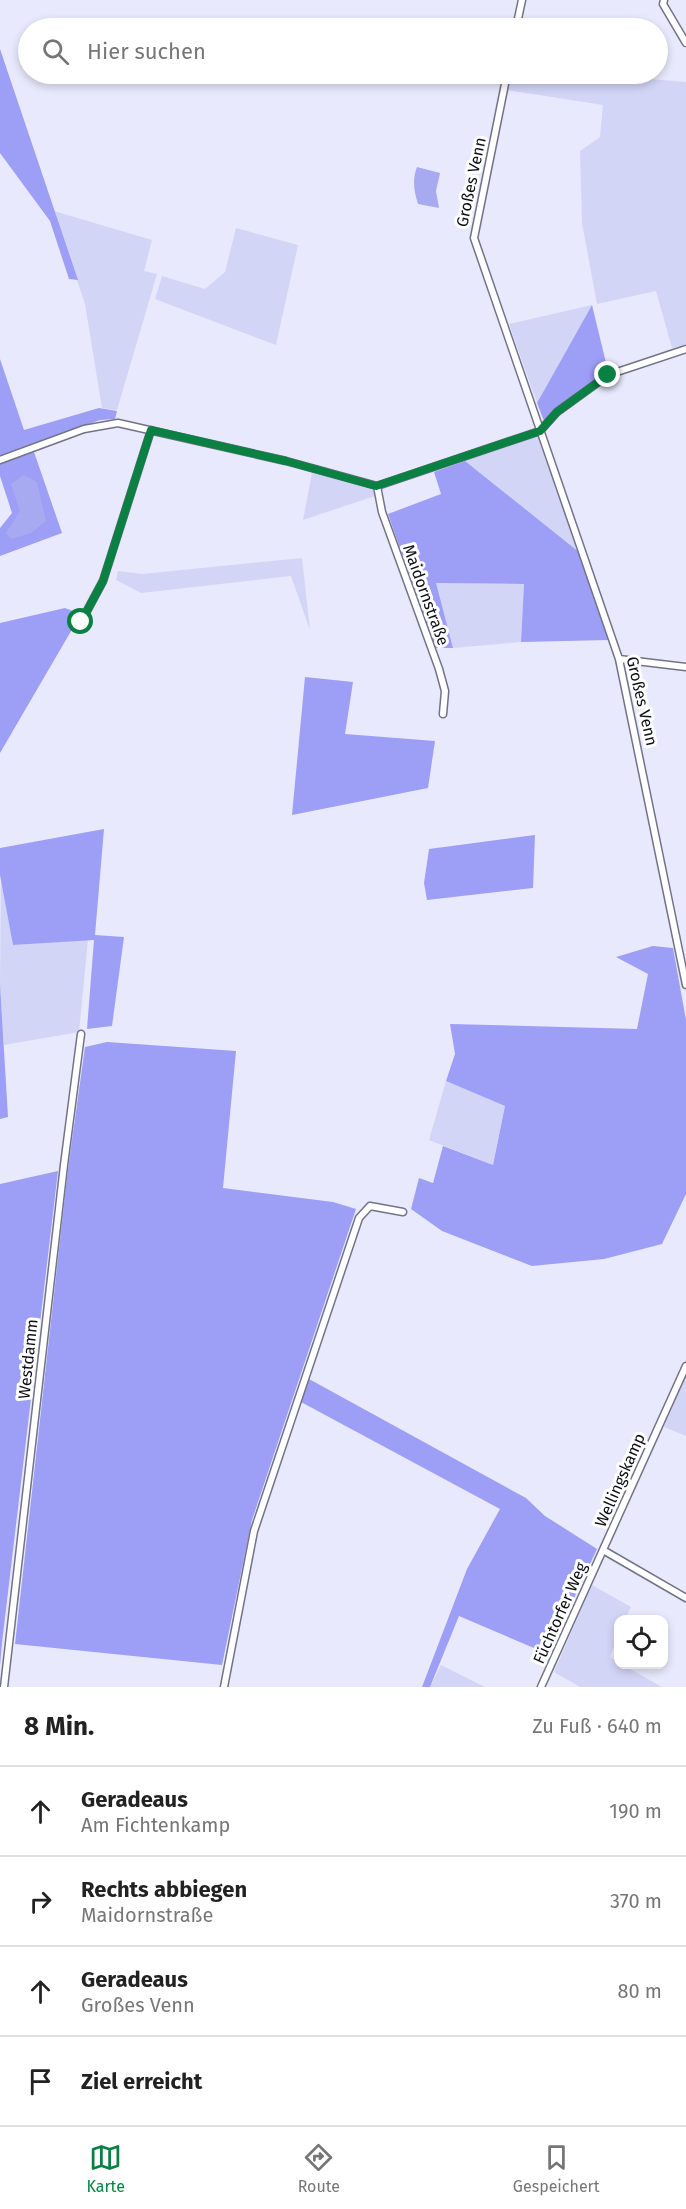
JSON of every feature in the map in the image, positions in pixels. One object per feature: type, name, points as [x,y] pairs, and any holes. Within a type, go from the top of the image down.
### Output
[{"type":"street","points":[[518,18],[522,0]]},
{"type":"street","points":[[664,0],[663,4],[686,43]]},
{"type":"street","name":"Großes Venn","points":[[505,84],[474,238],[619,658],[686,985]]},
{"type":"street","points":[[0,460],[101,425],[118,423],[286,461],[376,486],[540,431],[557,412],[608,375],[686,349]]},
{"type":"street","points":[[81,622],[103,581],[151,430]]},
{"type":"street","name":"Maidornstraße","points":[[376,486],[382,512],[439,669],[445,691],[443,714]]},
{"type":"street","points":[[619,658],[686,667]]},
{"type":"street","name":"Westdamm","points":[[4,1687],[81,1034]]},
{"type":"street","points":[[224,1687],[254,1531],[359,1218],[370,1206],[403,1212]]},
{"type":"street","name":"Wellingskamp","points":[[686,1365],[603,1550],[686,1598]]},
{"type":"street","name":"Füchtorfer Weg","points":[[542,1687],[603,1550]]},
{"type":"shaded area","points":[[0,49],[78,280],[69,279],[50,221],[0,153]]},
{"type":"shaded area","points":[[686,82],[686,344],[672,348],[656,291],[597,304],[582,223],[580,151],[600,137],[603,105],[507,90],[508,84]]},
{"type":"shaded area","points":[[417,167],[440,173],[436,191],[439,208],[418,204],[414,186]]},
{"type":"shaded area","points":[[54,211],[152,240],[144,271],[157,274],[117,410],[102,408],[85,304]]},
{"type":"shaded area","points":[[236,228],[298,245],[276,345],[155,299],[162,276],[205,289],[225,272]]},
{"type":"shaded area","points":[[592,305],[537,403],[509,324]]},
{"type":"shaded area","points":[[592,305],[608,371],[544,421],[537,403]]},
{"type":"shaded area","points":[[0,359],[24,430],[99,408],[117,411],[115,419],[100,420],[0,456]]},
{"type":"shaded area","points":[[537,435],[579,552],[465,461]]},
{"type":"shaded area","points":[[34,452],[62,533],[0,556],[0,528],[12,513],[0,476],[0,464]]},
{"type":"shaded area","points":[[465,461],[579,552],[609,640],[521,642],[524,584],[436,583],[453,648],[435,648],[388,514],[441,494],[434,472]]},
{"type":"shaded area","points":[[312,473],[373,489],[375,496],[303,520]]},
{"type":"shaded area","points":[[24,475],[37,482],[46,521],[31,533],[11,539],[6,533],[20,511],[11,484]]},
{"type":"shaded area","points":[[302,558],[310,630],[291,576],[141,593],[116,580],[118,571],[142,574]]},
{"type":"shaded area","points":[[435,583],[524,584],[521,642],[453,648]]},
{"type":"shaded area","points":[[65,608],[81,614],[0,753],[0,623]]},
{"type":"shaded area","points":[[305,677],[353,682],[345,734],[435,741],[428,788],[292,815]]},
{"type":"shaded area","points":[[104,829],[95,935],[124,937],[112,1026],[87,1029],[94,940],[13,945],[0,875],[0,848]]},
{"type":"shaded area","points":[[535,835],[533,888],[427,900],[424,883],[429,849]]},
{"type":"shaded area","points":[[1,874],[13,945],[88,940],[79,1032],[4,1045],[0,984]]},
{"type":"shaded area","points":[[653,946],[673,948],[686,1020],[686,1194],[662,1244],[604,1259],[532,1266],[442,1231],[411,1209],[419,1178],[433,1183],[443,1146],[493,1165],[505,1106],[446,1081],[455,1054],[450,1024],[637,1029],[648,974],[616,957]]},
{"type":"shaded area","points":[[0,984],[8,1117],[0,1119]]},
{"type":"shaded area","points":[[107,1042],[236,1051],[223,1188],[333,1202],[356,1209],[252,1520],[222,1665],[15,1644],[68,1169],[85,1047]]},
{"type":"shaded area","points":[[446,1081],[505,1106],[493,1165],[429,1140]]},
{"type":"shaded area","points":[[58,1171],[2,1643],[0,1666],[0,1184]]},
{"type":"shaded area","points":[[686,1376],[686,1436],[664,1427]]},
{"type":"shaded area","points":[[309,1379],[526,1498],[545,1516],[597,1549],[548,1654],[459,1616],[430,1687],[422,1687],[467,1569],[500,1509],[301,1402]]},
{"type":"shaded area","points":[[592,1585],[631,1607],[627,1615],[614,1615],[614,1646],[610,1657],[614,1660],[614,1669],[630,1669],[662,1687],[580,1687],[554,1672]]},
{"type":"shaded area","points":[[441,1665],[485,1687],[430,1687]]},
{"type":"route","points":[[81,622],[103,581],[151,430],[286,461],[376,486],[540,431],[557,412],[608,375]]}]
